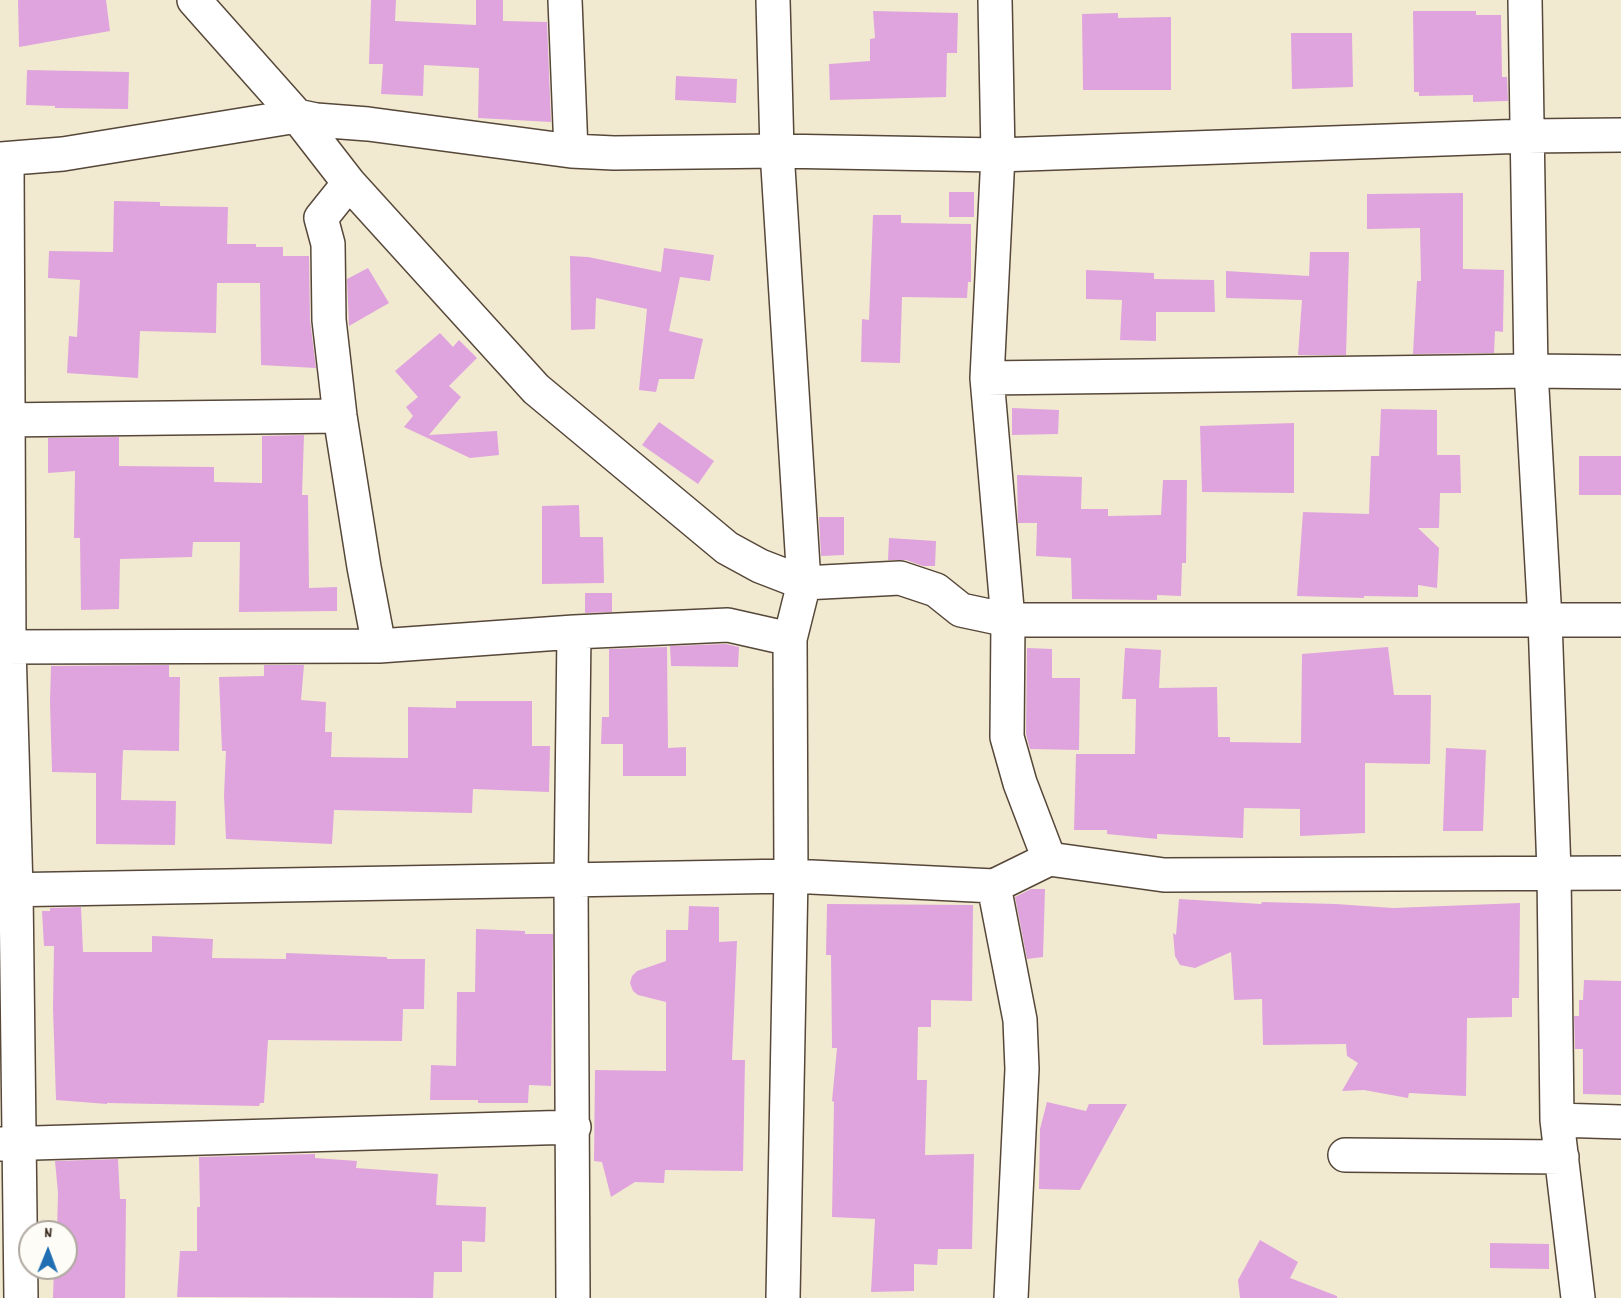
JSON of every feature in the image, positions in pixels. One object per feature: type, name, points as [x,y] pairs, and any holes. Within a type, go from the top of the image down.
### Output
[{"type":"street","points":[[194,0],[297,116],[349,183],[536,389],[727,548],[760,566],[804,583],[900,578],[936,590],[961,610],[1008,620],[1621,620]]},
{"type":"street","points":[[565,0],[571,151]]},
{"type":"street","points":[[773,0],[777,151],[804,583],[790,639],[791,876],[783,1298]]},
{"type":"street","points":[[995,0],[998,155],[987,378],[1008,620],[1007,738],[1020,783],[1049,859]]},
{"type":"street","points":[[1525,0],[1531,371],[1545,620],[1554,872],[1557,1120],[1578,1298]]},
{"type":"street","points":[[21,1298],[10,1144],[4,646],[4,159],[63,154],[297,116],[571,151],[614,153],[777,151],[998,155],[1526,136],[1621,135]]},
{"type":"street","points":[[349,183],[321,218],[328,244],[329,320],[340,416],[379,646]]},
{"type":"street","points":[[987,378],[1531,371],[1621,372]]},
{"type":"street","points":[[4,421],[340,416]]},
{"type":"street","points":[[4,646],[379,646],[574,632],[728,625],[790,639]]},
{"type":"street","points":[[573,1298],[574,1127],[571,879],[574,632]]},
{"type":"street","points":[[8,890],[791,876],[994,886],[1049,859],[1164,875],[1621,873]]},
{"type":"street","points":[[994,886],[1020,1020],[1022,1069],[1011,1298]]},
{"type":"street","points":[[1557,1120],[1621,1122]]},
{"type":"street","points":[[10,1144],[574,1127]]},
{"type":"street","points":[[1345,1155],[1562,1157]]},
{"type":"building","points":[[18,0],[106,0],[110,31],[19,47]]},
{"type":"building","points":[[371,0],[396,0],[395,21],[476,25],[476,0],[503,0],[503,21],[547,22],[551,122],[478,118],[479,68],[424,65],[423,96],[381,94],[383,64],[369,64]]},
{"type":"building","points":[[873,11],[958,13],[957,53],[947,53],[946,97],[830,100],[829,64],[870,61],[870,39],[875,38]]},
{"type":"building","points":[[1413,11],[1476,11],[1476,15],[1501,15],[1502,77],[1507,77],[1508,101],[1473,102],[1473,95],[1419,96],[1419,92],[1414,92]]},
{"type":"building","points":[[1118,13],[1118,18],[1171,17],[1171,90],[1083,90],[1082,14]]},
{"type":"building","points":[[1291,33],[1352,33],[1353,87],[1292,89]]},
{"type":"building","points":[[27,70],[129,72],[128,109],[55,108],[55,106],[26,105]]},
{"type":"building","points":[[676,76],[737,79],[736,103],[675,100]]},
{"type":"building","points":[[949,192],[974,192],[974,217],[949,217]]},
{"type":"building","points":[[1463,193],[1463,269],[1504,270],[1503,332],[1495,331],[1494,353],[1413,354],[1417,281],[1421,281],[1420,228],[1367,229],[1367,194]]},
{"type":"building","points":[[114,201],[160,202],[160,206],[228,207],[227,244],[283,247],[283,256],[309,256],[310,320],[316,368],[261,365],[260,283],[217,283],[216,333],[140,331],[138,378],[67,373],[69,336],[77,337],[80,280],[48,278],[49,251],[113,252]]},
{"type":"building","points":[[873,215],[901,215],[901,223],[971,224],[971,282],[968,282],[967,298],[902,297],[900,363],[861,362],[862,319],[869,320]]},
{"type":"building","points":[[664,248],[714,255],[710,281],[680,277],[669,331],[703,339],[694,379],[659,379],[656,392],[639,390],[647,309],[596,298],[595,329],[571,330],[570,256],[588,257],[661,272]]},
{"type":"building","points":[[1310,252],[1349,252],[1346,355],[1298,355],[1302,300],[1226,298],[1226,271],[1309,276]]},
{"type":"building","points":[[368,268],[389,303],[349,326],[347,279]]},
{"type":"building","points":[[1086,270],[1154,273],[1154,279],[1214,280],[1215,312],[1156,312],[1156,341],[1120,340],[1122,300],[1086,299]]},
{"type":"building","points":[[440,333],[453,347],[459,340],[477,358],[449,386],[461,397],[429,435],[497,431],[499,455],[470,458],[404,427],[413,416],[406,407],[418,397],[395,371]]},
{"type":"building","points":[[1012,408],[1059,410],[1058,434],[1012,435]]},
{"type":"building","points":[[1381,409],[1437,410],[1437,455],[1460,455],[1461,493],[1440,493],[1439,528],[1418,528],[1439,548],[1437,588],[1418,585],[1418,597],[1297,596],[1303,512],[1369,514],[1371,456],[1379,456]]},
{"type":"building","points":[[659,422],[714,461],[698,484],[642,445]]},
{"type":"building","points":[[1294,423],[1294,493],[1202,492],[1200,426]]},
{"type":"building","points":[[304,435],[302,495],[308,495],[309,588],[337,587],[337,611],[239,612],[240,542],[193,542],[192,557],[120,559],[119,609],[81,610],[80,538],[74,538],[75,471],[48,473],[48,438],[119,437],[119,466],[214,467],[214,482],[262,483],[262,436]]},
{"type":"building","points":[[1579,456],[1621,456],[1621,495],[1579,495]]},
{"type":"building","points":[[1017,475],[1082,477],[1081,509],[1108,509],[1108,516],[1161,515],[1163,480],[1187,480],[1186,563],[1182,563],[1181,596],[1157,595],[1157,600],[1072,599],[1071,558],[1036,556],[1037,523],[1018,523]]},
{"type":"building","points":[[579,505],[580,537],[603,537],[604,583],[542,584],[542,506]]},
{"type":"building","points":[[819,517],[844,517],[844,555],[821,556]]},
{"type":"building","points":[[889,538],[936,541],[935,566],[923,566],[906,560],[888,560]]},
{"type":"building","points":[[585,593],[612,593],[612,612],[585,613]]},
{"type":"building","points":[[726,644],[739,647],[738,667],[671,666],[670,646]]},
{"type":"building","points":[[667,647],[668,748],[686,747],[686,776],[623,776],[623,744],[601,744],[602,717],[609,717],[609,649]]},
{"type":"building","points":[[1388,647],[1394,695],[1431,695],[1430,764],[1365,763],[1365,833],[1300,836],[1300,809],[1244,808],[1243,838],[1157,834],[1157,839],[1107,834],[1107,830],[1074,830],[1076,754],[1135,754],[1136,699],[1122,699],[1125,648],[1161,650],[1159,688],[1217,687],[1218,737],[1230,737],[1230,742],[1301,743],[1302,654]]},
{"type":"building","points":[[1027,648],[1052,649],[1052,678],[1080,678],[1079,750],[1030,749],[1026,734]]},
{"type":"building","points":[[169,665],[169,677],[180,677],[179,751],[123,750],[121,800],[176,801],[175,845],[96,844],[96,773],[52,772],[51,666]]},
{"type":"building","points":[[264,665],[304,665],[301,700],[326,702],[325,732],[332,732],[331,757],[408,758],[408,707],[456,708],[456,701],[532,701],[532,746],[550,746],[549,792],[473,789],[472,813],[334,810],[332,844],[226,839],[224,795],[226,751],[222,751],[219,677],[264,676]]},
{"type":"building","points":[[1446,748],[1486,750],[1483,831],[1443,831]]},
{"type":"building","points":[[1031,889],[1045,889],[1043,957],[1027,959],[1015,897]]},
{"type":"building","points":[[1179,899],[1393,908],[1520,903],[1519,998],[1512,998],[1512,1017],[1467,1018],[1466,1096],[1409,1093],[1408,1098],[1364,1090],[1342,1091],[1358,1063],[1347,1056],[1346,1044],[1263,1045],[1262,999],[1234,1000],[1231,952],[1195,968],[1180,965],[1175,956],[1173,933],[1176,935]]},
{"type":"building","points":[[827,904],[973,905],[972,1001],[931,1000],[931,1027],[918,1027],[917,1080],[927,1080],[925,1155],[974,1154],[972,1249],[938,1249],[937,1265],[914,1264],[914,1291],[871,1292],[875,1219],[832,1217],[834,1102],[832,1101],[837,1048],[832,1048],[831,955],[826,955]]},
{"type":"building","points":[[689,906],[719,907],[719,942],[737,941],[732,1060],[745,1060],[743,1171],[665,1170],[664,1183],[635,1182],[611,1197],[602,1162],[594,1161],[595,1070],[666,1071],[666,1002],[638,995],[633,991],[630,983],[637,971],[666,961],[666,930],[688,930]]},
{"type":"building","points":[[81,907],[83,952],[152,952],[152,936],[213,939],[212,958],[286,959],[286,953],[425,959],[424,1009],[403,1009],[402,1041],[268,1040],[264,1103],[260,1103],[259,1106],[107,1104],[56,1100],[53,1008],[54,946],[44,946],[42,911],[50,911],[50,908]]},
{"type":"building","points":[[476,929],[525,931],[525,934],[553,934],[551,1086],[529,1085],[528,1103],[430,1100],[431,1065],[456,1066],[457,992],[475,992]]},
{"type":"building","points":[[1584,980],[1621,981],[1621,1095],[1583,1094],[1583,1049],[1575,1049],[1574,1016],[1579,1016],[1579,1000],[1583,1000]]},
{"type":"building","points":[[1047,1102],[1086,1111],[1089,1104],[1127,1104],[1080,1190],[1039,1189],[1040,1129]]},
{"type":"building","points":[[315,1154],[315,1158],[357,1161],[356,1168],[438,1174],[436,1205],[486,1207],[485,1242],[462,1241],[462,1272],[434,1272],[433,1298],[177,1297],[180,1251],[197,1251],[197,1207],[200,1207],[199,1157]]},
{"type":"building","points":[[118,1159],[120,1199],[126,1199],[125,1298],[53,1298],[54,1280],[78,1280],[78,1220],[57,1220],[55,1161]]},
{"type":"building","points":[[1260,1240],[1298,1262],[1290,1278],[1337,1296],[1337,1298],[1240,1298],[1238,1280]]},
{"type":"building","points":[[1490,1243],[1549,1244],[1549,1269],[1490,1268]]}]
